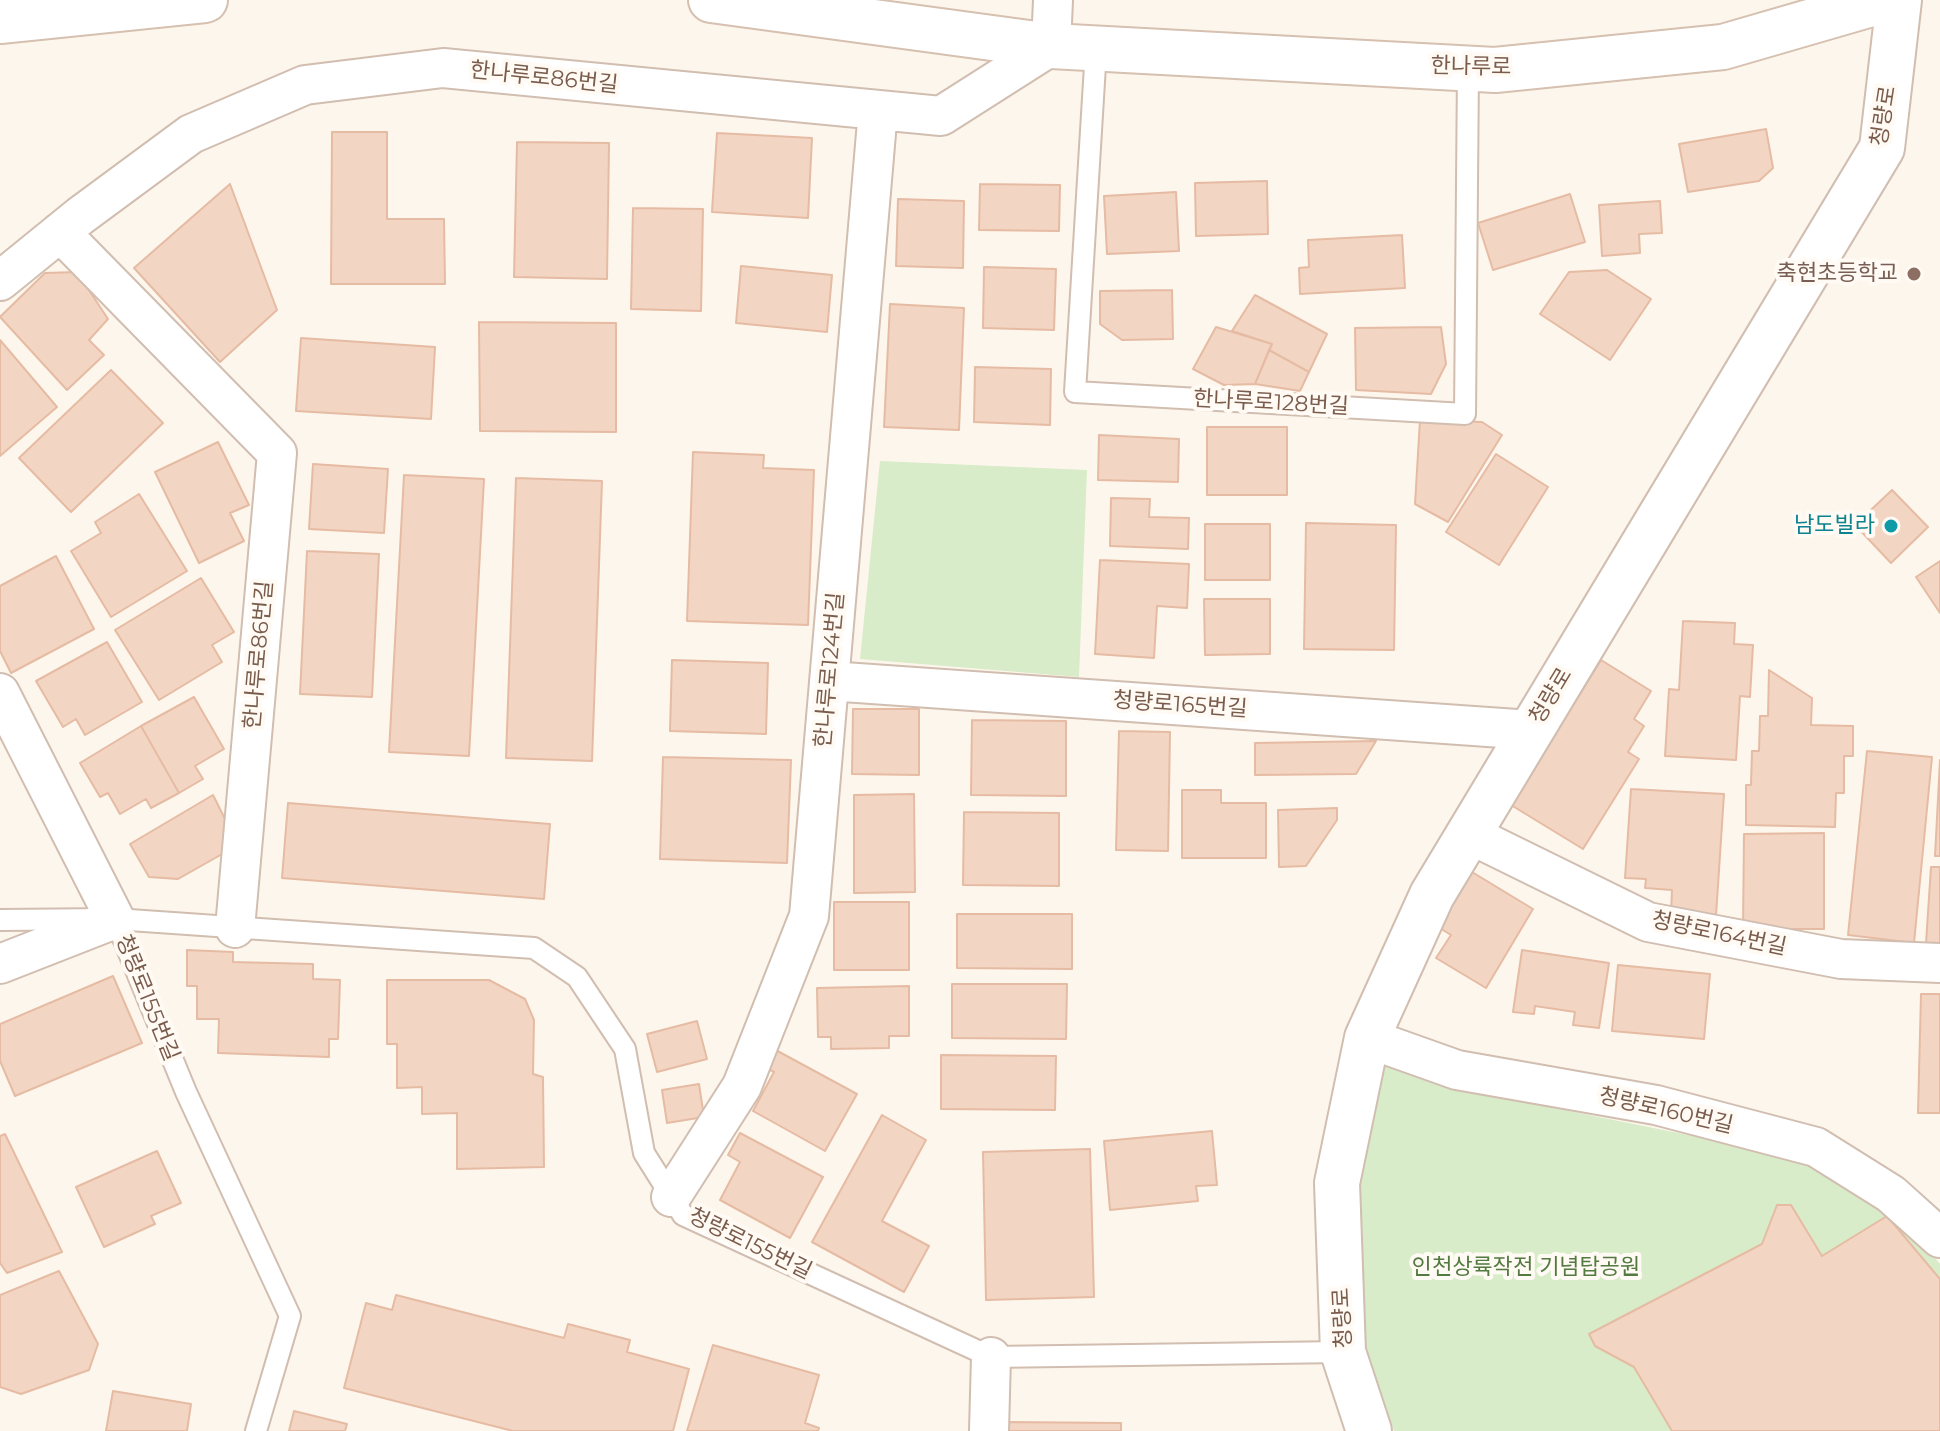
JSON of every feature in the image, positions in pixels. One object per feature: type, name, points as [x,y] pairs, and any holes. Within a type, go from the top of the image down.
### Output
[{"type":"street","points":[[0,21],[205,0]]},
{"type":"street","name":"한나루로","points":[[711,0],[1051,46],[1495,70],[1723,47],[1885,0]]},
{"type":"street","points":[[1051,46],[1053,0]]},
{"type":"street","name":"청량로","points":[[1369,1431],[1343,1352],[1337,1183],[1367,1038],[1432,895],[1882,148],[1899,0]]},
{"type":"street","name":"한나루로86번길","points":[[0,281],[191,134],[305,85],[443,68],[941,116],[1051,46]]},
{"type":"street","name":"한나루로124번길","points":[[671,1197],[742,1086],[809,916],[878,110]]},
{"type":"street","name":"한나루로86번길","points":[[60,232],[277,453],[235,928]]},
{"type":"street","name":"청량로165번길","points":[[829,681],[1531,730]]},
{"type":"street","points":[[0,693],[115,919],[0,964]]},
{"type":"street","name":"청량로164번길","points":[[1469,834],[1648,922],[1841,959],[1940,963]]},
{"type":"street","name":"청량로160번길","points":[[1367,1038],[1457,1070],[1656,1105],[1816,1147],[1891,1194],[1940,1238]]},
{"type":"street","points":[[989,1431],[991,1357]]},
{"type":"lane","name":"한나루로128번길","points":[[1096,49],[1075,392],[1465,414],[1468,69]]},
{"type":"lane","name":"청량로155번길","points":[[115,919],[186,1092],[290,1316],[256,1431]]},
{"type":"lane","name":"청량로155번길","points":[[0,920],[115,919],[534,948],[577,977],[625,1049],[644,1153],[683,1215],[991,1357],[1343,1352]]},
{"type":"green space","points":[[880,461],[1087,470],[1079,677],[860,659]]},
{"type":"green space","name":"인천상륙작전 기념탑공원","points":[[1384,1059],[1459,1089],[1808,1159],[1874,1200],[1920,1239],[1940,1264],[1940,1431],[1394,1431],[1365,1346],[1358,1195]]},
{"type":"building","points":[[1766,129],[1773,168],[1759,181],[1688,192],[1679,144]]},
{"type":"building","points":[[332,132],[387,132],[387,219],[444,219],[445,284],[331,284]]},
{"type":"building","points":[[717,133],[812,138],[808,218],[712,212]]},
{"type":"building","points":[[517,142],[609,143],[607,279],[514,277]]},
{"type":"building","points":[[1267,181],[1268,234],[1196,236],[1195,183]]},
{"type":"building","points":[[230,184],[277,310],[220,362],[134,268]]},
{"type":"building","points":[[980,184],[1060,185],[1059,231],[979,230]]},
{"type":"building","points":[[1176,192],[1179,251],[1107,254],[1104,196]]},
{"type":"building","points":[[1570,194],[1585,242],[1493,270],[1478,223]]},
{"type":"building","points":[[898,199],[964,201],[963,268],[896,266]]},
{"type":"building","points":[[1660,201],[1662,233],[1639,234],[1640,253],[1602,256],[1599,205]]},
{"type":"building","points":[[633,208],[703,209],[701,311],[631,309]]},
{"type":"building","points":[[1402,235],[1405,288],[1300,294],[1299,268],[1309,267],[1308,240]]},
{"type":"building","points":[[741,266],[832,275],[827,332],[736,323]]},
{"type":"building","points":[[984,267],[1056,269],[1054,330],[983,328]]},
{"type":"building","points":[[1607,270],[1651,299],[1610,360],[1540,314],[1569,272]]},
{"type":"building","points":[[77,272],[108,319],[89,340],[104,355],[67,390],[0,317],[45,273]]},
{"type":"building","points":[[1172,290],[1173,339],[1122,340],[1100,324],[1100,291]]},
{"type":"building","points":[[1255,295],[1327,334],[1309,372],[1269,350],[1272,344],[1232,331]]},
{"type":"building","points":[[890,304],[964,308],[959,430],[884,427]]},
{"type":"building","points":[[479,322],[616,323],[616,432],[480,431]]},
{"type":"building","points":[[1216,327],[1272,344],[1255,384],[1224,385],[1193,369]]},
{"type":"building","points":[[1441,327],[1446,364],[1431,394],[1356,390],[1355,328]]},
{"type":"building","points":[[301,338],[435,347],[431,419],[296,411]]},
{"type":"building","points":[[0,340],[57,407],[0,456]]},
{"type":"building","points":[[1269,350],[1309,372],[1300,391],[1255,384]]},
{"type":"building","points":[[975,367],[1051,369],[1050,425],[974,422]]},
{"type":"building","points":[[111,370],[163,423],[71,512],[19,458]]},
{"type":"building","points":[[1420,420],[1482,422],[1502,435],[1448,522],[1415,504]]},
{"type":"building","points":[[1207,427],[1287,427],[1287,495],[1207,495]]},
{"type":"building","points":[[1099,435],[1179,439],[1178,482],[1098,480]]},
{"type":"building","points":[[218,442],[249,505],[230,513],[244,541],[199,563],[155,472]]},
{"type":"building","points":[[693,452],[764,455],[763,468],[814,470],[808,625],[687,621]]},
{"type":"building","points":[[1496,454],[1548,487],[1499,565],[1446,532]]},
{"type":"building","points":[[313,464],[388,469],[384,533],[309,529]]},
{"type":"building","points":[[404,475],[484,479],[469,756],[389,752]]},
{"type":"building","points":[[516,478],[602,481],[592,761],[506,758]]},
{"type":"building","name":"남도빌라","points":[[1892,490],[1928,527],[1891,563],[1855,525]]},
{"type":"building","points":[[139,494],[187,571],[111,617],[71,551],[101,533],[95,522]]},
{"type":"building","points":[[1111,498],[1150,499],[1149,517],[1189,518],[1188,549],[1110,546]]},
{"type":"building","points":[[1306,523],[1396,525],[1394,650],[1304,649]]},
{"type":"building","points":[[1205,524],[1270,524],[1270,580],[1205,580]]},
{"type":"building","points":[[307,551],[379,554],[372,697],[300,694]]},
{"type":"building","points":[[56,556],[94,629],[11,673],[0,651],[0,586]]},
{"type":"building","points":[[1100,560],[1189,564],[1187,608],[1157,606],[1154,658],[1095,654]]},
{"type":"building","points":[[1940,561],[1940,613],[1916,577]]},
{"type":"building","points":[[201,578],[234,632],[212,645],[222,662],[159,700],[115,630]]},
{"type":"building","points":[[1204,599],[1270,599],[1270,654],[1205,655]]},
{"type":"building","points":[[1683,621],[1735,623],[1734,644],[1753,645],[1750,697],[1740,696],[1736,760],[1665,756],[1669,689],[1679,690]]},
{"type":"building","points":[[107,642],[142,702],[85,735],[76,719],[63,727],[36,681]]},
{"type":"building","points":[[672,660],[768,663],[766,734],[670,731]]},
{"type":"building","points":[[1601,660],[1651,691],[1634,719],[1644,726],[1628,752],[1639,759],[1583,849],[1511,805]]},
{"type":"building","points":[[1769,670],[1812,698],[1811,725],[1853,726],[1853,756],[1844,756],[1844,793],[1836,793],[1835,827],[1746,825],[1746,785],[1751,785],[1752,751],[1759,751],[1760,716],[1768,716]]},
{"type":"building","points":[[194,697],[224,749],[195,766],[203,779],[179,793],[141,726]]},
{"type":"building","points":[[853,709],[919,709],[919,775],[852,774]]},
{"type":"building","points":[[972,720],[1066,721],[1066,796],[971,795]]},
{"type":"building","points":[[141,726],[179,793],[151,808],[146,799],[120,814],[108,793],[100,797],[80,763]]},
{"type":"building","points":[[1119,731],[1170,732],[1168,851],[1116,850]]},
{"type":"building","points":[[1376,741],[1356,774],[1255,775],[1255,743]]},
{"type":"building","points":[[1867,751],[1932,757],[1914,943],[1848,935]]},
{"type":"building","points":[[663,757],[791,760],[787,863],[660,859]]},
{"type":"building","points":[[1940,760],[1940,856],[1935,856]]},
{"type":"building","points":[[1631,789],[1724,794],[1716,916],[1671,913],[1672,890],[1645,888],[1646,879],[1625,878]]},
{"type":"building","points":[[1182,790],[1221,790],[1221,803],[1266,803],[1266,858],[1182,858]]},
{"type":"building","points":[[914,794],[915,892],[854,893],[854,795]]},
{"type":"building","points":[[213,795],[229,827],[224,853],[178,879],[149,877],[130,844]]},
{"type":"building","points":[[288,803],[550,824],[544,899],[282,878]]},
{"type":"building","points":[[1337,808],[1337,820],[1306,866],[1279,867],[1278,810]]},
{"type":"building","points":[[964,812],[1059,813],[1059,886],[963,885]]},
{"type":"building","points":[[1824,833],[1824,929],[1743,929],[1744,834]]},
{"type":"building","points":[[1931,867],[1940,867],[1940,944],[1926,943]]},
{"type":"building","points":[[1472,872],[1533,909],[1486,988],[1436,958],[1451,935],[1438,927]]},
{"type":"building","points":[[834,902],[909,902],[909,970],[834,970]]},
{"type":"building","points":[[957,914],[1072,914],[1072,969],[957,968]]},
{"type":"building","points":[[187,950],[233,952],[233,962],[313,964],[313,979],[340,980],[338,1039],[329,1039],[329,1057],[218,1053],[219,1019],[197,1019],[197,986],[187,986]]},
{"type":"building","points":[[1522,950],[1609,963],[1599,1028],[1573,1025],[1575,1012],[1535,1006],[1534,1014],[1513,1012]]},
{"type":"building","points":[[1618,965],[1710,974],[1704,1039],[1612,1031]]},
{"type":"building","points":[[113,976],[142,1043],[15,1096],[0,1061],[0,1024]]},
{"type":"building","points":[[387,980],[489,980],[525,999],[534,1020],[533,1074],[543,1077],[544,1167],[457,1169],[457,1113],[422,1114],[422,1087],[397,1088],[397,1044],[387,1044]]},
{"type":"building","points":[[952,984],[1067,984],[1066,1039],[952,1038]]},
{"type":"building","points":[[909,986],[909,1036],[889,1036],[889,1048],[831,1049],[831,1037],[818,1037],[817,988]]},
{"type":"building","points":[[1921,994],[1940,994],[1940,1113],[1918,1113]]},
{"type":"building","points":[[697,1021],[707,1059],[657,1072],[647,1034]]},
{"type":"building","points":[[772,1048],[857,1094],[825,1151],[753,1111],[774,1072],[762,1066]]},
{"type":"building","points":[[941,1055],[1056,1056],[1055,1110],[941,1109]]},
{"type":"building","points":[[699,1084],[704,1117],[667,1123],[662,1090]]},
{"type":"building","points":[[882,1115],[926,1140],[882,1221],[929,1246],[904,1292],[812,1242]]},
{"type":"building","points":[[1212,1131],[1217,1185],[1196,1186],[1198,1201],[1110,1210],[1104,1141]]},
{"type":"building","points":[[740,1133],[823,1177],[790,1238],[720,1200],[740,1162],[728,1155]]},
{"type":"building","points":[[5,1134],[62,1252],[7,1273],[0,1263],[0,1136]]},
{"type":"building","points":[[1090,1149],[1094,1297],[986,1300],[983,1152]]},
{"type":"building","points":[[157,1151],[181,1203],[151,1216],[155,1224],[104,1247],[76,1187]]},
{"type":"building","points":[[1777,1205],[1791,1205],[1822,1256],[1887,1216],[1940,1279],[1940,1431],[1672,1431],[1634,1367],[1595,1346],[1589,1334],[1762,1244]]},
{"type":"building","points":[[59,1271],[98,1344],[89,1370],[21,1394],[0,1387],[0,1295]]},
{"type":"building","points":[[396,1295],[564,1338],[568,1324],[630,1340],[627,1352],[689,1369],[673,1431],[513,1431],[344,1388],[366,1303],[392,1310]]},
{"type":"building","points":[[713,1345],[819,1375],[805,1423],[819,1428],[818,1431],[687,1431]]},
{"type":"building","points":[[113,1391],[191,1404],[187,1431],[106,1431]]},
{"type":"building","points":[[294,1411],[347,1424],[345,1431],[289,1431]]},
{"type":"building","points":[[1003,1422],[1121,1423],[1121,1431],[1003,1431]]},
{"type":"place","name":"축현초등학교","points":[[1914,274]]},
{"type":"place","name":"남도빌라","points":[[1891,526]]}]
